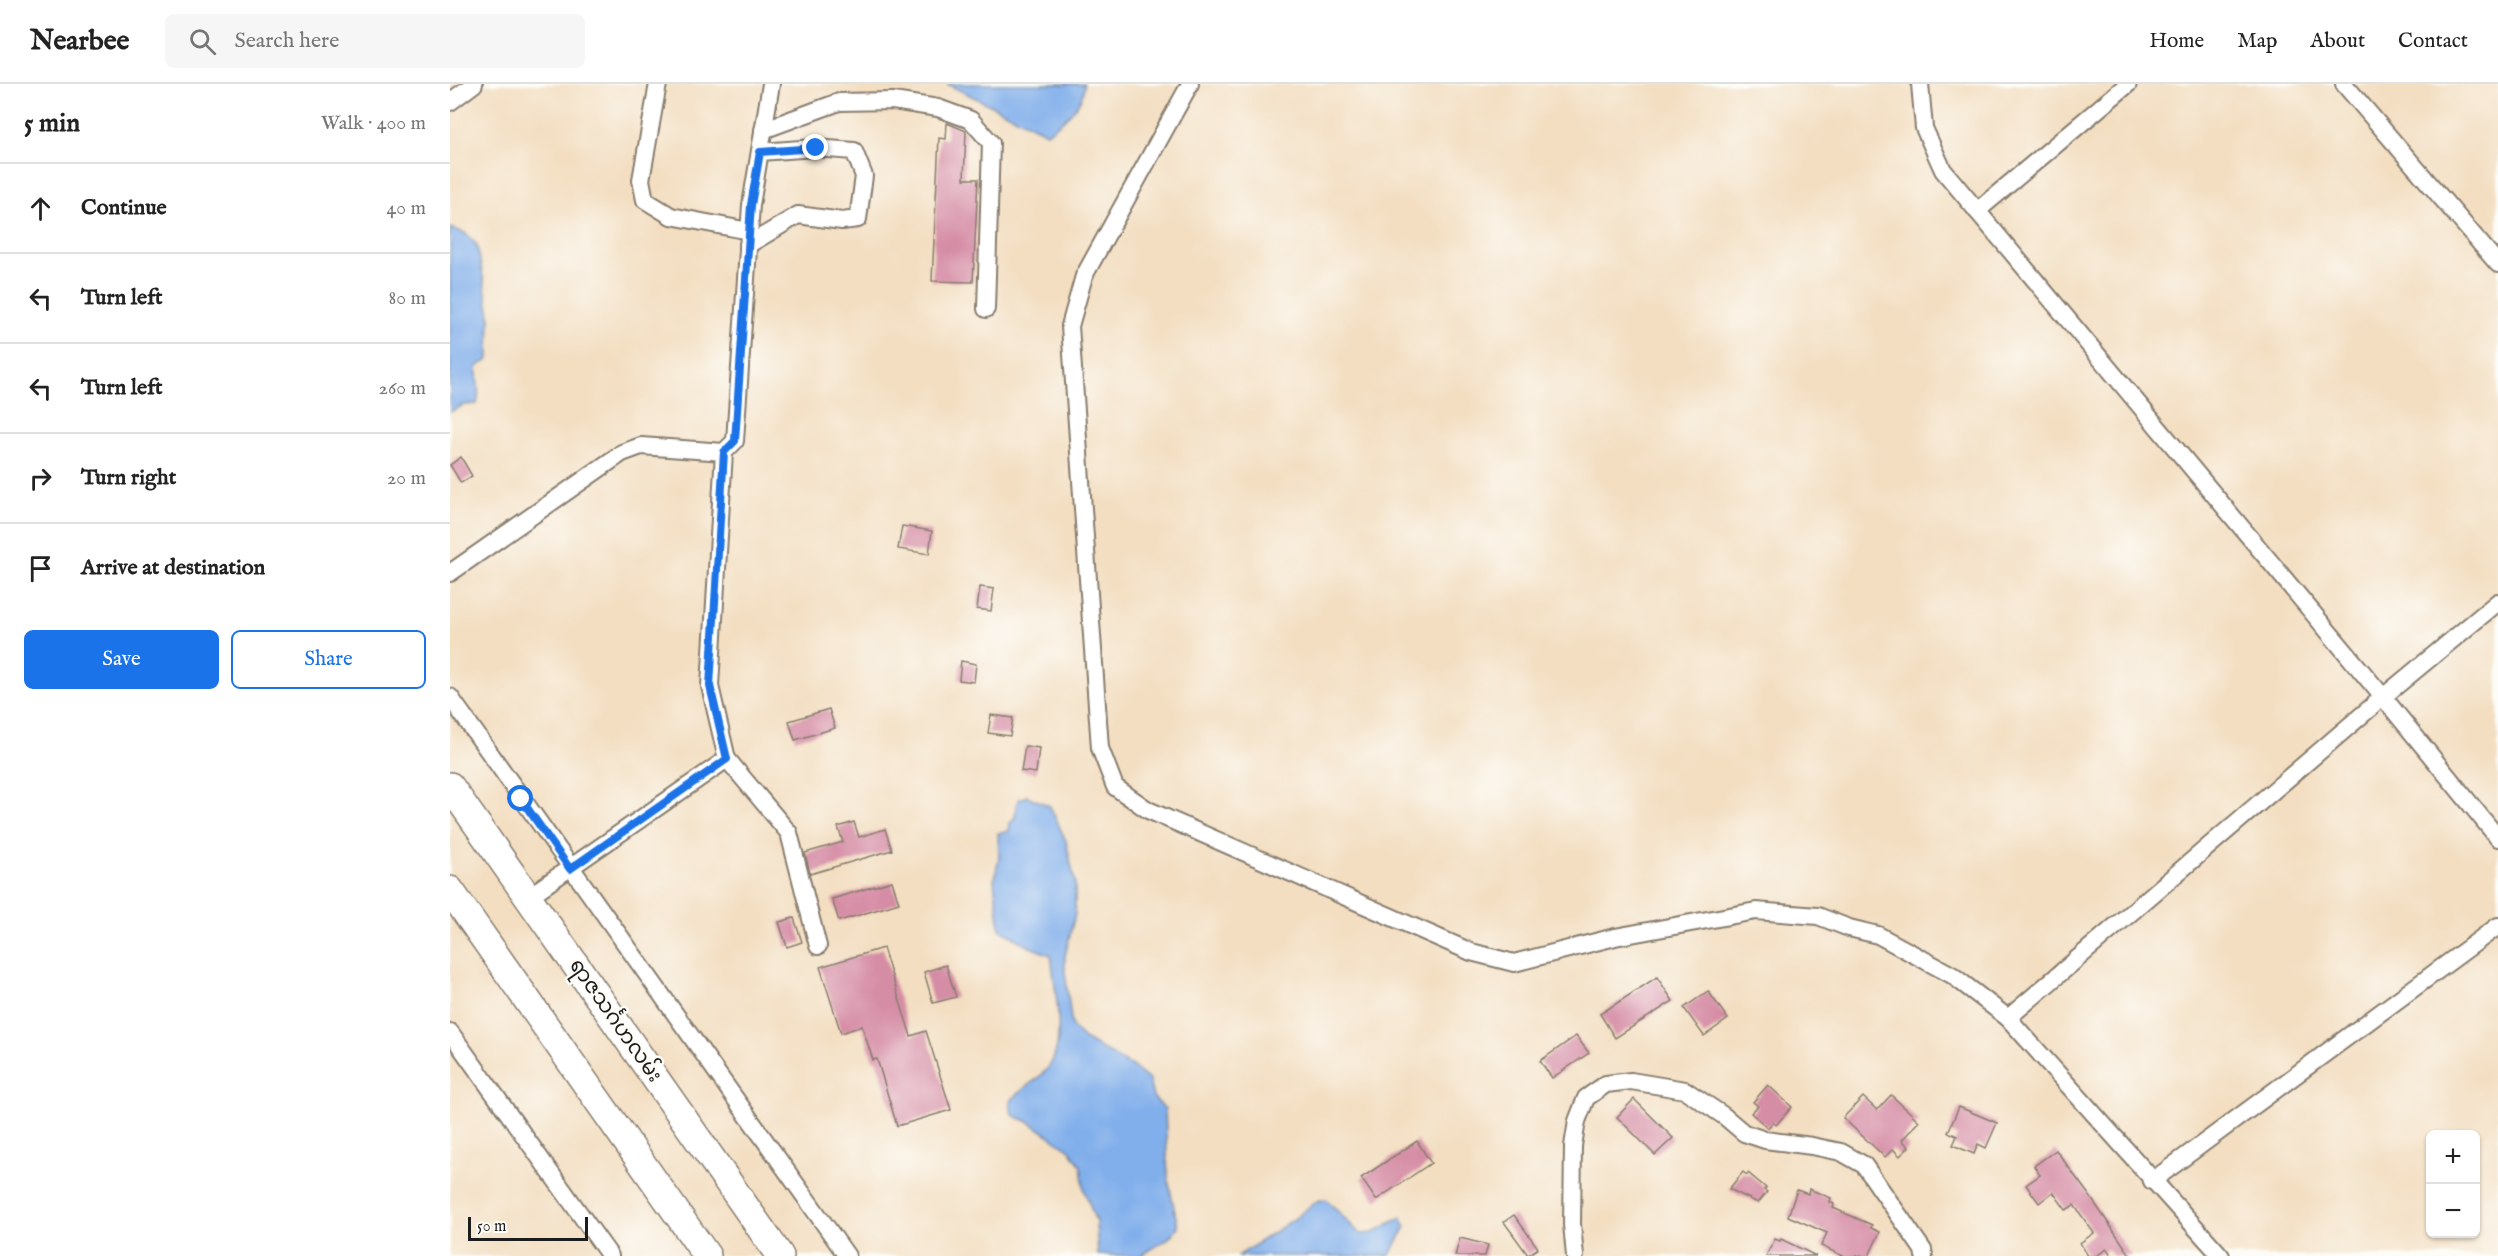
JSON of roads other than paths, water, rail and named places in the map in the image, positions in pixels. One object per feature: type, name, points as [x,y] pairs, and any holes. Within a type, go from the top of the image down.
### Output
[{"type":"main road","name":"ရာဇသင်္ဂဟလမ်း","points":[[450,786],[780,1256]]},
{"type":"main road","points":[[450,890],[707,1256]]},
{"type":"street","points":[[450,102],[474,84]]},
{"type":"street","points":[[658,84],[641,180],[645,200],[671,216],[748,238],[798,215],[842,221],[858,219],[864,176],[854,151],[816,148],[760,152]]},
{"type":"street","points":[[771,84],[751,205],[735,441],[724,452],[710,686],[727,759],[789,833],[818,946]]},
{"type":"street","points":[[1190,84],[1084,276],[1070,326],[1100,748],[1115,787],[1159,815],[1471,952],[1514,963],[1615,937],[1756,911],[1818,916],[1849,928],[1878,935],[1952,975],[2008,1018],[2221,1256]]},
{"type":"street","points":[[1920,84],[1924,128],[1943,170],[2498,838]]},
{"type":"street","points":[[1977,211],[2128,84]]},
{"type":"street","points":[[2344,84],[2498,264]]},
{"type":"street","points":[[764,130],[839,102],[892,101],[938,108],[971,120],[991,143],[986,309]]},
{"type":"street","points":[[450,573],[621,453],[641,446],[724,452]]},
{"type":"street","points":[[2008,1018],[2383,697],[2498,602]]},
{"type":"street","points":[[450,697],[847,1256]]},
{"type":"street","points":[[528,897],[727,759]]},
{"type":"street","points":[[2152,1180],[2498,926]]},
{"type":"street","points":[[450,1032],[610,1256]]},
{"type":"street","points":[[1575,1256],[1572,1224],[1573,1146],[1576,1121],[1587,1098],[1605,1084],[1631,1081],[1685,1090],[1724,1116],[1744,1133],[1765,1140],[1841,1152],[1864,1165],[1923,1250],[1924,1256]]},
{"type":"water","points":[[947,84],[1084,84],[1077,106],[1047,133]]},
{"type":"water","points":[[450,228],[465,233],[477,245],[490,314],[489,359],[477,367],[479,395],[477,404],[464,405],[450,412]]},
{"type":"water","points":[[1027,796],[1050,806],[1066,841],[1075,882],[1075,914],[1065,956],[1072,1027],[1084,1039],[1132,1066],[1149,1080],[1153,1097],[1165,1109],[1168,1179],[1178,1227],[1169,1238],[1141,1256],[1098,1255],[1096,1222],[1084,1189],[1081,1166],[1070,1150],[1029,1122],[1012,1115],[1010,1102],[1047,1069],[1053,1059],[1058,1031],[1057,998],[1051,955],[1030,947],[1000,929],[994,880],[999,858],[998,833],[1009,831],[1019,799]]},
{"type":"water","points":[[1326,1199],[1360,1234],[1373,1233],[1401,1217],[1406,1227],[1389,1256],[1238,1256],[1317,1201]]}]
